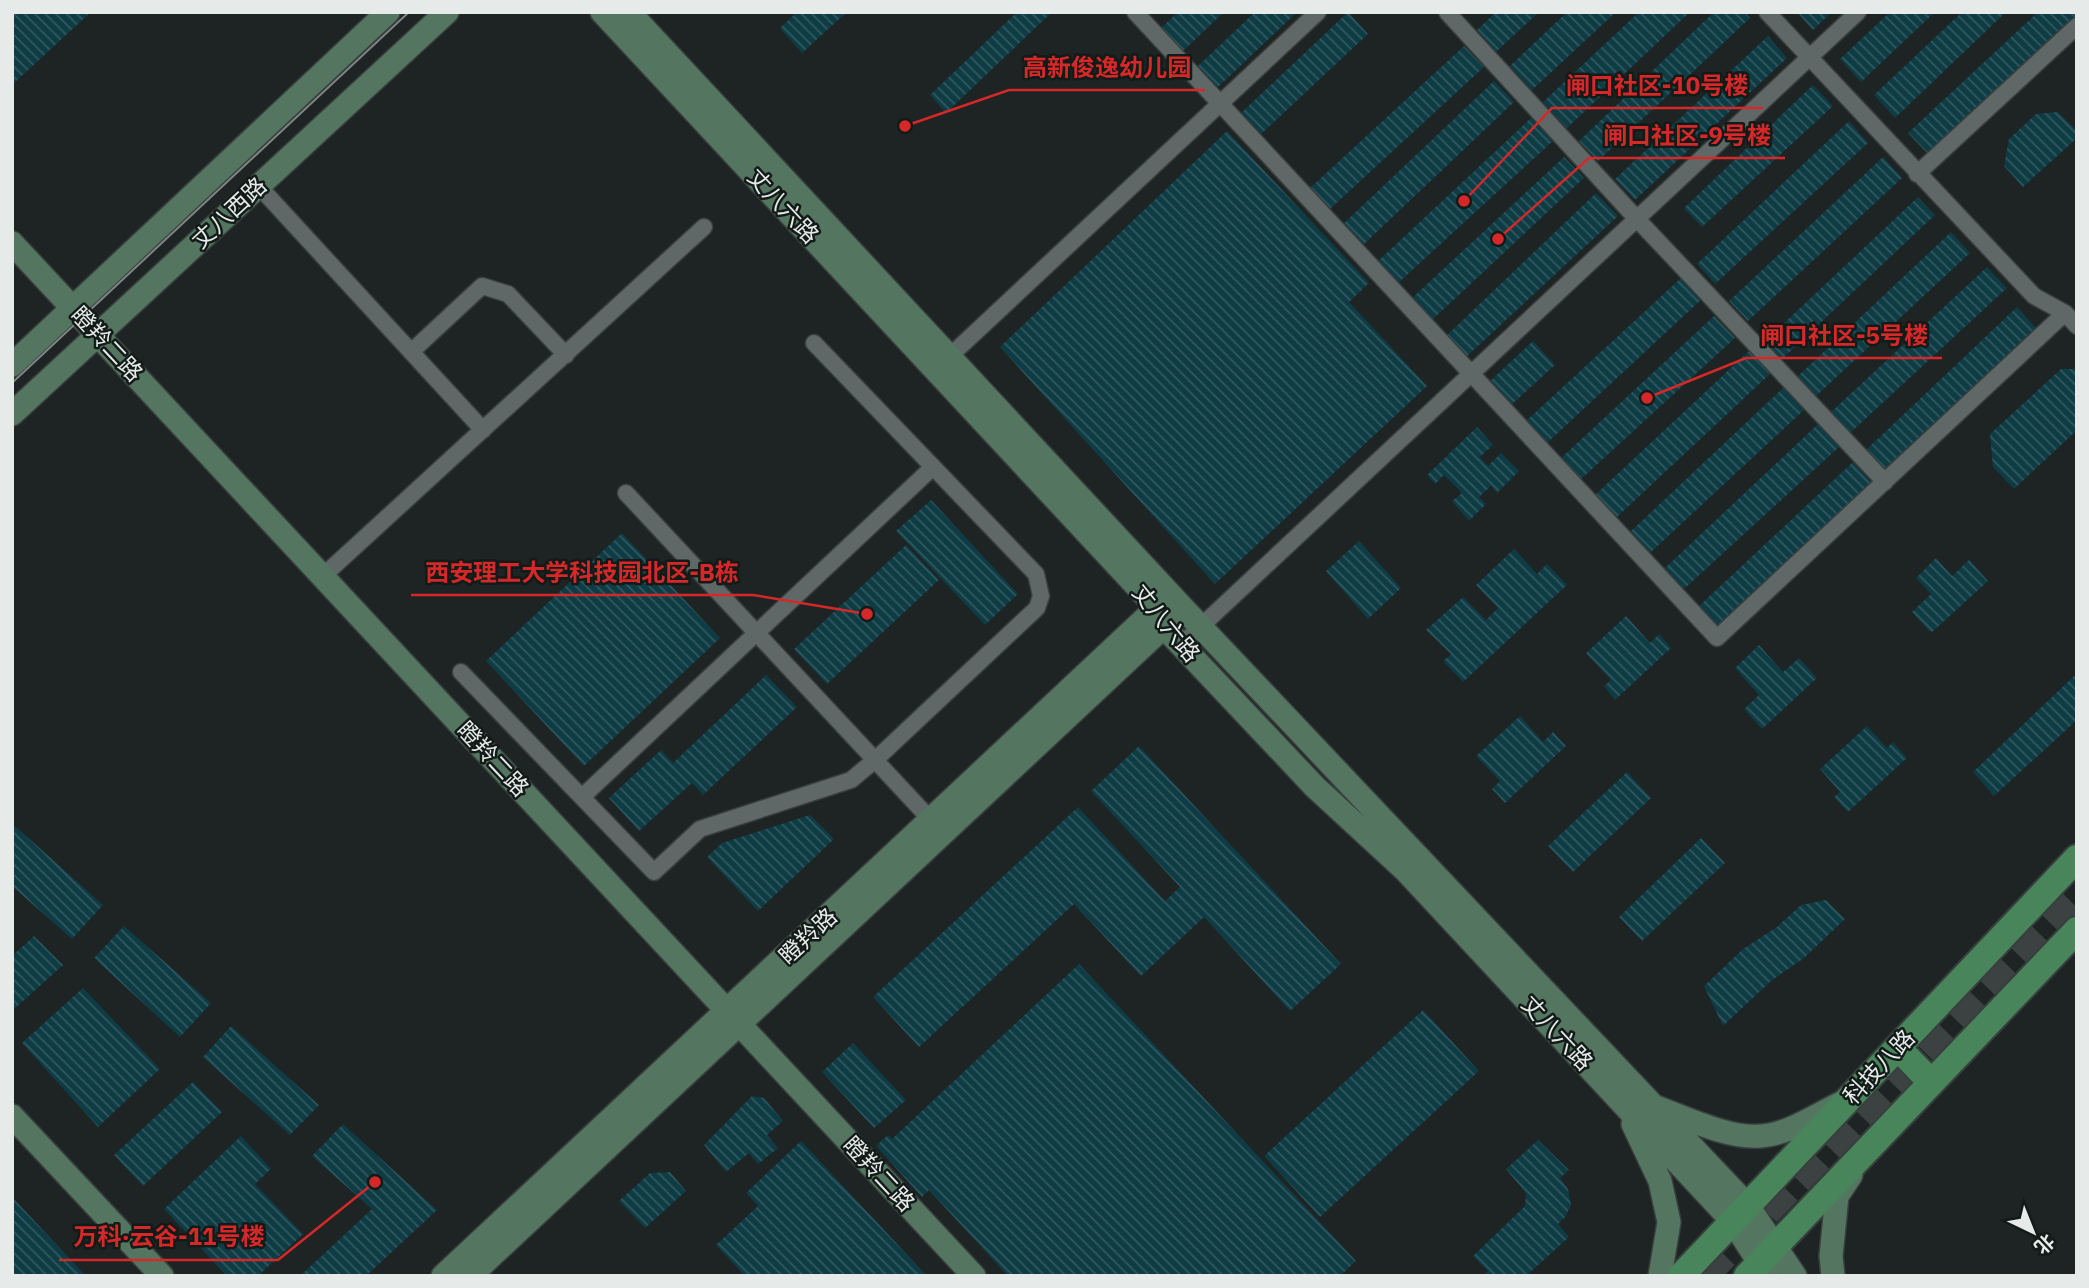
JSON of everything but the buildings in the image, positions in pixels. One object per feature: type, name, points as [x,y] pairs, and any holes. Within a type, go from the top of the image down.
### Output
[{"type":"main road","name":"丈八西路","points":[[12,365],[388,12]]},
{"type":"main road","name":"丈八西路","points":[[12,414],[447,12]]},
{"type":"main road","name":"丈八六路","points":[[602,12],[1169,609],[1200,626],[1653,1106],[1740,1214],[1762,1265],[1796,1276]]},
{"type":"main road","name":"丈八六路","points":[[629,12],[950,356],[1169,609],[1181,645],[1315,787],[1405,870],[1624,1105],[1740,1214]]},
{"type":"main road","name":"瞪羚二路","points":[[12,243],[974,1276]]},
{"type":"main road","name":"瞪羚路","points":[[470,1276],[931,820],[1169,609]]},
{"type":"main road","name":"瞪羚路","points":[[443,1276],[733,1017],[1169,609]]},
{"type":"main road","name":"科技八路","points":[[1668,1270],[1740,1214],[2077,858]]},
{"type":"main road","name":"科技八路","points":[[1762,1265],[1870,1145],[2077,930]]},
{"type":"main road","points":[[1898,1048],[1931,1082]]},
{"type":"main road","points":[[1653,1106],[1725,1132],[1759,1137],[1785,1131],[1850,1098]]},
{"type":"main road","points":[[1624,1105],[1660,1181],[1669,1222],[1668,1270]]},
{"type":"main road","points":[[12,1116],[162,1276]]},
{"type":"main road","points":[[1833,1276],[1831,1256],[1837,1196],[1870,1145]]},
{"type":"street","points":[[1135,12],[1717,638],[2065,313]]},
{"type":"street","points":[[950,356],[1318,12]]},
{"type":"street","points":[[1447,12],[1636,218],[1885,482]]},
{"type":"street","points":[[1767,12],[2034,296],[2065,313],[2077,326]]},
{"type":"street","points":[[1181,645],[1858,12]]},
{"type":"street","points":[[1917,174],[2077,26]]},
{"type":"street","points":[[266,194],[483,430]]},
{"type":"street","points":[[323,576],[704,227]]},
{"type":"street","points":[[411,352],[482,286],[508,294],[566,355]]},
{"type":"street","points":[[461,672],[654,872],[700,829],[850,780],[875,760],[1037,608],[1041,596],[1036,574],[814,343]]},
{"type":"street","points":[[582,797],[933,467]]},
{"type":"street","points":[[626,493],[931,820]]},
{"type":"street","points":[[1647,1276],[1668,1270]]},
{"type":"tunnel","points":[[1703,1276],[2077,893]]},
{"type":"tram line","points":[[12,383],[409,12]]},
{"type":"place","name":"高新俊逸幼儿园","points":[[905,126]]},
{"type":"place","name":"闸口社区-10号楼","points":[[1464,201]]},
{"type":"place","name":"闸口社区-9号楼","points":[[1498,239]]},
{"type":"place","name":"闸口社区-5号楼","points":[[1647,398]]},
{"type":"place","name":"西安理工大学科技园北区-B栋","points":[[867,614]]},
{"type":"place","name":"万科·云谷-11号楼","points":[[375,1182]]}]
